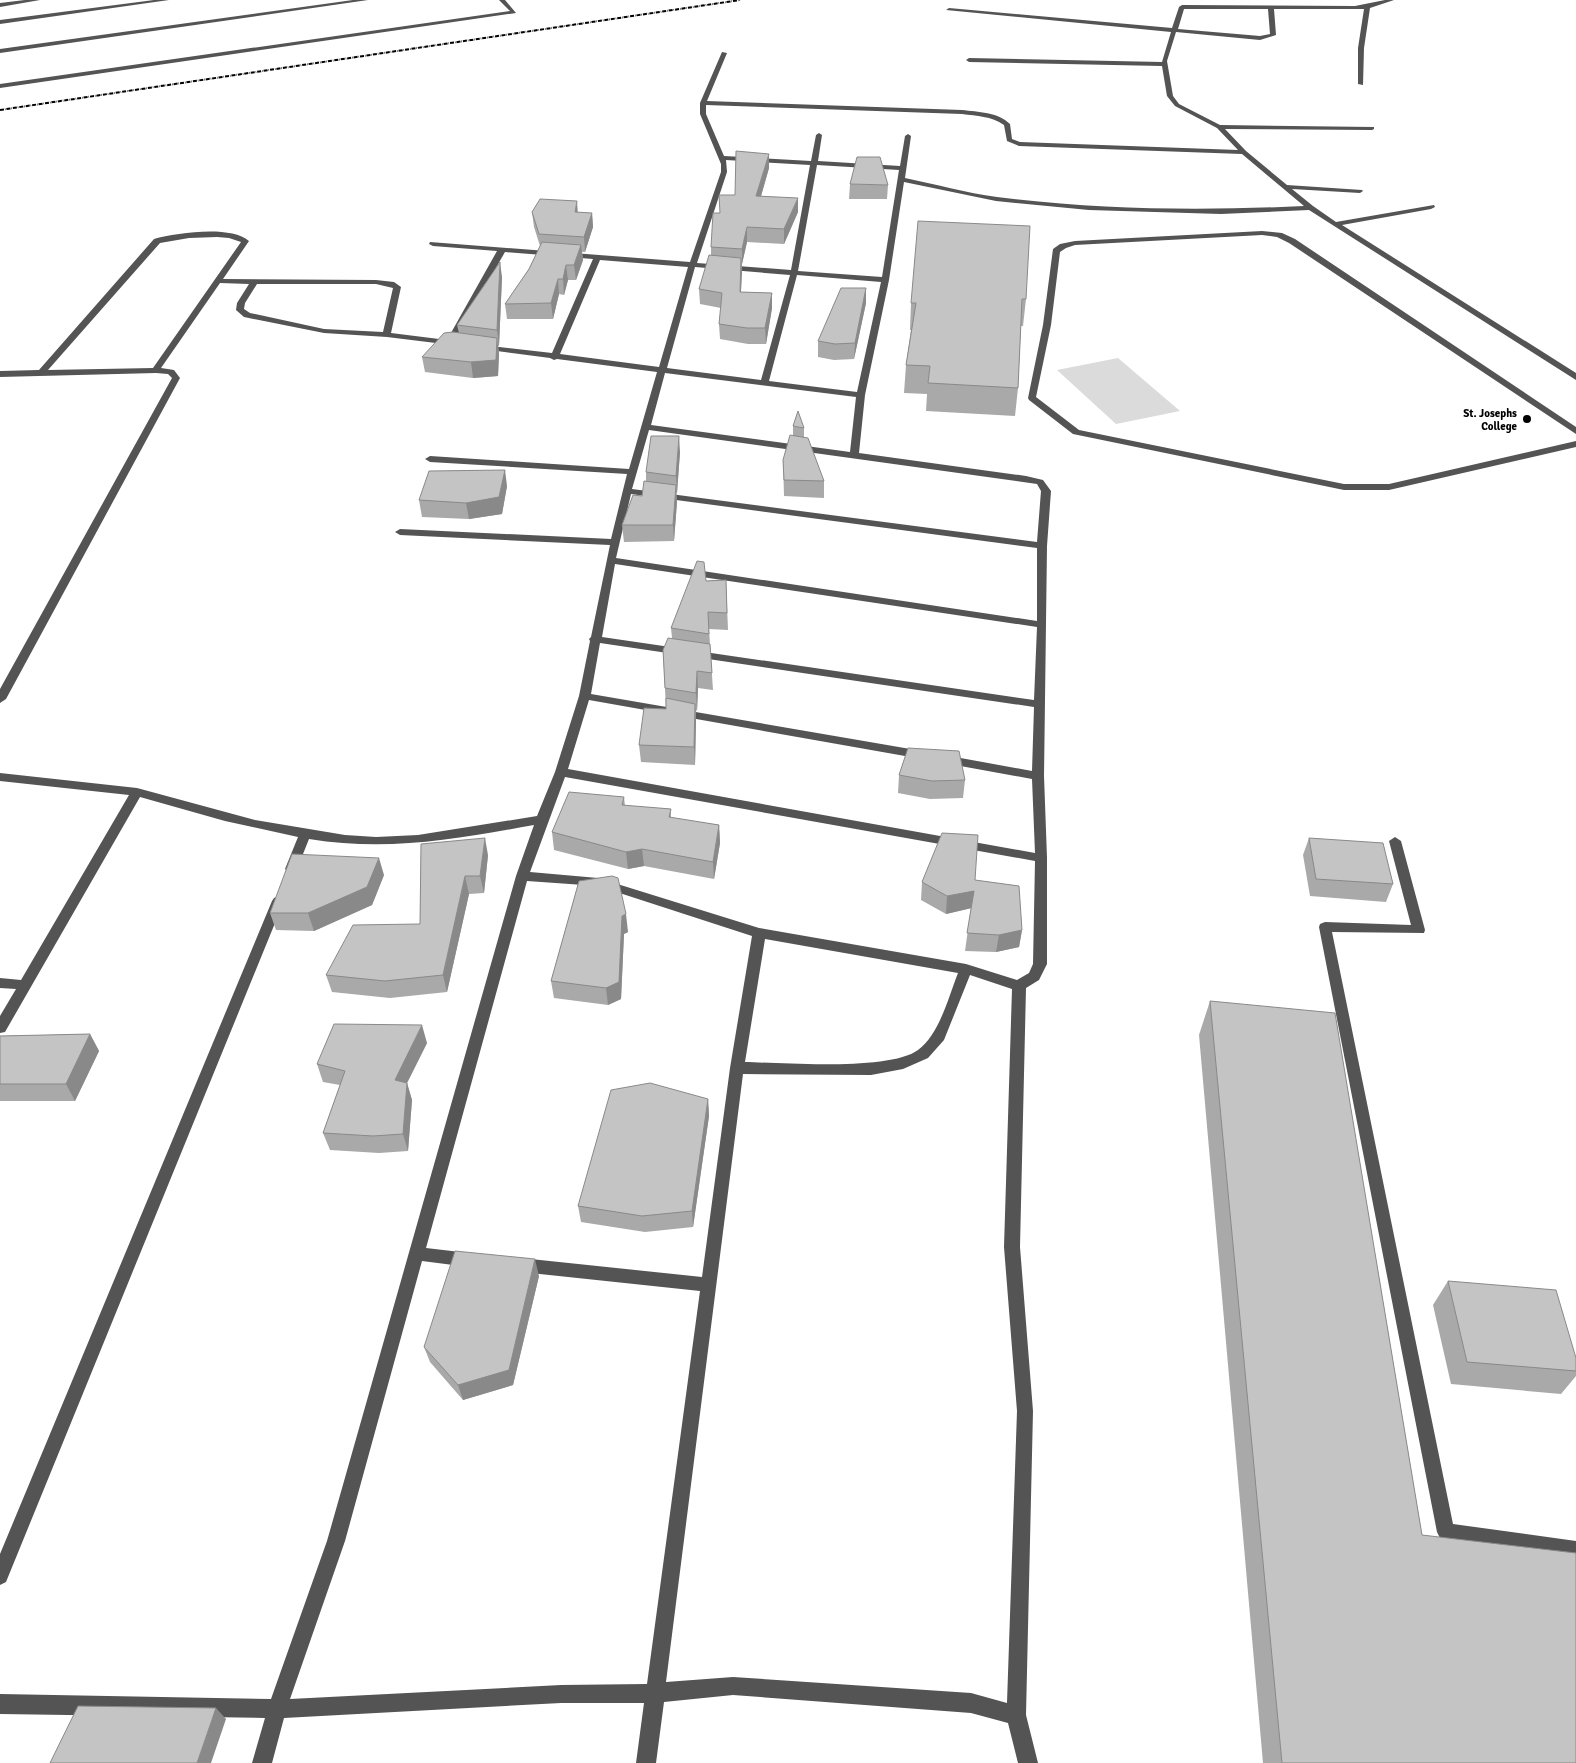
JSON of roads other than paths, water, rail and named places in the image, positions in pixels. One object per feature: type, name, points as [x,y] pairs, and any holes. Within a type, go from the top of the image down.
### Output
[{"type":"street","points":[[0,5],[37,0]]},
{"type":"street","points":[[0,22],[166,0]]},
{"type":"street","points":[[0,51],[365,0]]},
{"type":"street","points":[[0,86],[514,12],[502,0]]},
{"type":"street","points":[[1178,0],[1182,8],[1164,55],[1166,64],[1164,67],[1170,96],[1177,105],[1219,126],[1244,152],[1310,208],[1576,377]]},
{"type":"street","points":[[1222,14],[1366,7],[1391,0]]},
{"type":"street","points":[[1362,84],[1361,48],[1366,7]]},
{"type":"street","points":[[1182,8],[1271,11]]},
{"type":"street","points":[[949,10],[1174,31],[1269,37],[1273,35],[1271,11]]},
{"type":"street","points":[[262,1763],[277,1709],[336,1541],[522,876],[561,772],[584,696],[594,639],[627,492],[692,266],[724,172],[724,164],[703,114],[703,103],[724,52]]},
{"type":"street","points":[[969,60],[1166,64]]},
{"type":"street","points":[[703,103],[962,112],[1002,120],[1007,124],[1009,140],[1019,144],[1244,152]]},
{"type":"street","points":[[1219,126],[1372,128]]},
{"type":"street","points":[[764,383],[794,273],[812,163],[819,135]]},
{"type":"street","points":[[854,455],[861,395],[885,280],[908,136]]},
{"type":"street","points":[[721,158],[902,168]]},
{"type":"street","points":[[900,179],[996,199],[1089,208],[1221,212],[1310,208]]},
{"type":"street","points":[[1285,187],[1360,191]]},
{"type":"street","points":[[1335,224],[1431,207]]},
{"type":"street","points":[[1576,431],[1292,241],[1279,235],[1262,233],[1075,243],[1063,246],[1056,251],[1047,325],[1032,398],[1076,432],[1344,487],[1366,488],[1389,487],[1576,444]]},
{"type":"street","points":[[42,372],[158,240],[180,236],[232,236],[242,238],[245,241],[156,370]]},
{"type":"street","points":[[433,244],[885,280]]},
{"type":"street","points":[[449,343],[502,250]]},
{"type":"street","points":[[554,358],[597,258]]},
{"type":"street","points":[[217,281],[376,282],[391,284],[398,287],[387,335]]},
{"type":"street","points":[[254,282],[241,303],[240,310],[247,315],[324,331],[387,335],[459,344]]},
{"type":"street","points":[[468,345],[554,358],[861,395]]},
{"type":"street","points":[[0,374],[156,370],[171,372],[176,378],[0,699]]},
{"type":"street","points":[[646,427],[1026,478],[1040,482],[1046,491],[1042,546],[1038,776],[1040,964],[1034,976],[1019,986]]},
{"type":"street","points":[[430,459],[633,472]]},
{"type":"street","points":[[627,492],[1042,546]]},
{"type":"street","points":[[400,532],[615,542]]},
{"type":"street","points":[[611,560],[1042,625]]},
{"type":"street","points":[[594,639],[1040,704]]},
{"type":"street","points":[[584,696],[1038,776]]},
{"type":"street","points":[[561,772],[1040,858]]},
{"type":"street","points":[[0,777],[137,792],[198,811],[305,834],[376,841],[445,837],[542,819]]},
{"type":"street","points":[[0,1028],[137,792]]},
{"type":"street","points":[[0,1576],[305,834]]},
{"type":"street","points":[[1395,841],[1419,930],[1325,927],[1446,1532],[1576,1550]]},
{"type":"street","points":[[522,876],[598,882],[759,933],[966,968],[1019,986]]},
{"type":"street","points":[[646,1763],[737,1068],[759,933]]},
{"type":"street","points":[[737,1068],[871,1069],[898,1065],[923,1054],[939,1036],[966,968]]},
{"type":"street","points":[[0,983],[25,985]]},
{"type":"street","points":[[1019,986],[1012,1247],[1025,1411],[1016,1715],[1028,1763]]},
{"type":"street","points":[[417,1254],[485,1261]]},
{"type":"street","points":[[504,1263],[708,1284]]},
{"type":"street","points":[[0,1704],[277,1709],[561,1694],[654,1694],[733,1686],[971,1703],[1016,1715]]},
{"type":"railway","points":[[0,110],[740,0]]},
{"type":"place","name":"St. Josephs College","points":[[1527,419]]}]
